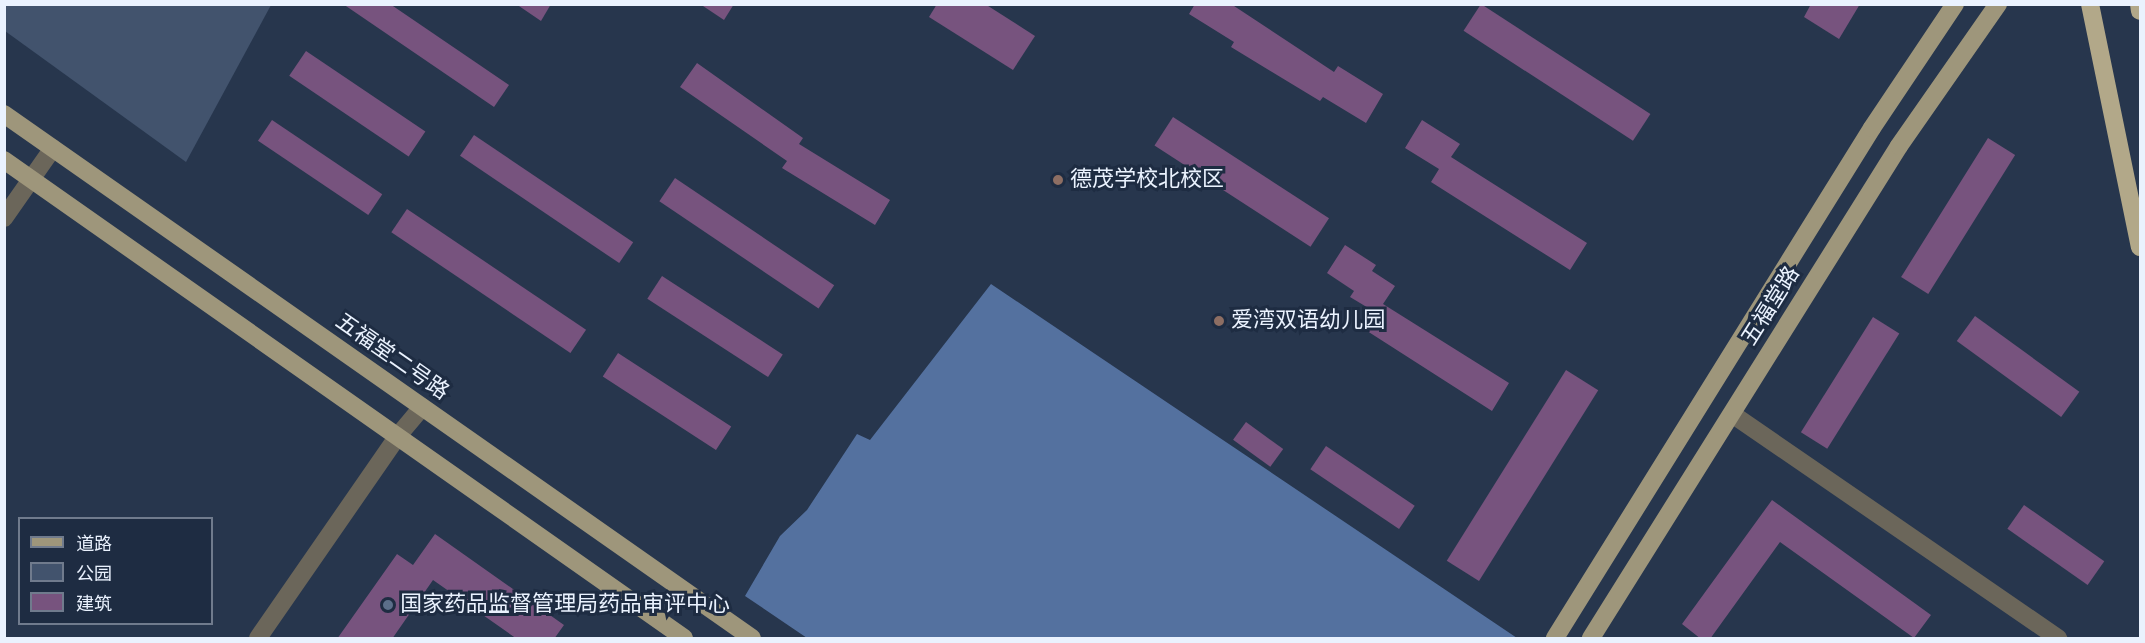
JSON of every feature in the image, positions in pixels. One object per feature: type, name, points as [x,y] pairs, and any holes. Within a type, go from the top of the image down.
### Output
[{"type":"highway","points":[[2090,4],[2140,247]]},
{"type":"highway","points":[[2139,4],[2140,11]]},
{"type":"main road","name":"五福堂路","points":[[1555,639],[1872,128],[1956,4]]},
{"type":"main road","name":"五福堂路","points":[[1591,639],[1899,146],[1998,4]]},
{"type":"main road","name":"五福堂二号路","points":[[4,114],[752,639]]},
{"type":"main road","points":[[4,160],[684,639]]},
{"type":"street","points":[[4,218],[53,148]]},
{"type":"street","points":[[258,639],[397,437],[422,407]]},
{"type":"street","points":[[1732,414],[2058,639]]},
{"type":"green space","points":[[5,4],[271,5],[186,162],[5,31]]},
{"type":"shaded area","points":[[991,284],[1517,638],[807,638],[745,596],[780,536],[807,510],[857,434],[870,440]]},
{"type":"building","points":[[343,4],[390,4],[509,85],[494,107]]},
{"type":"building","points":[[516,4],[551,4],[541,21]]},
{"type":"building","points":[[700,4],[734,4],[724,20]]},
{"type":"building","points":[[937,4],[985,4],[1035,36],[1013,70],[929,17]]},
{"type":"building","points":[[1195,4],[1231,4],[1334,72],[1338,66],[1383,94],[1366,123],[1323,97],[1320,101],[1231,47],[1234,42],[1189,14]]},
{"type":"building","points":[[1481,4],[1650,114],[1633,141],[1464,31]]},
{"type":"building","points":[[1811,4],[1860,4],[1839,39],[1804,17]]},
{"type":"building","points":[[306,51],[425,132],[409,156],[289,76]]},
{"type":"building","points":[[697,63],[803,138],[799,144],[890,200],[875,225],[782,168],[787,161],[680,87]]},
{"type":"building","points":[[1173,117],[1329,218],[1310,247],[1154,146]]},
{"type":"building","points":[[272,120],[382,194],[368,215],[258,141]]},
{"type":"building","points":[[1422,120],[1460,144],[1451,157],[1587,243],[1570,270],[1431,182],[1439,169],[1405,148]]},
{"type":"building","points":[[474,135],[633,242],[619,263],[460,156]]},
{"type":"building","points":[[1988,138],[2015,155],[1928,294],[1901,277]]},
{"type":"building","points":[[675,178],[834,285],[819,309],[659,201]]},
{"type":"building","points":[[407,209],[586,330],[570,353],[391,232]]},
{"type":"building","points":[[1345,245],[1376,265],[1372,271],[1395,286],[1383,304],[1509,383],[1492,411],[1364,329],[1375,312],[1350,297],[1354,291],[1327,273]]},
{"type":"building","points":[[662,276],[783,354],[768,377],[647,299]]},
{"type":"building","points":[[1975,316],[2079,392],[2061,417],[1957,341]]},
{"type":"building","points":[[1873,317],[1899,333],[1827,449],[1801,432]]},
{"type":"building","points":[[618,353],[731,427],[716,450],[603,376]]},
{"type":"building","points":[[1566,370],[1598,390],[1479,581],[1447,561]]},
{"type":"building","points":[[1246,422],[1283,449],[1270,467],[1233,440]]},
{"type":"building","points":[[1326,446],[1415,506],[1399,529],[1310,469]]},
{"type":"building","points":[[1772,500],[1931,615],[1914,638],[1780,542],[1710,639],[1701,639],[1682,624]]},
{"type":"building","points":[[2024,505],[2104,561],[2088,585],[2007,529]]},
{"type":"building","points":[[435,534],[564,625],[554,639],[517,639],[433,580],[392,639],[337,639],[397,554],[413,565]]},
{"type":"place","name":"德茂学校北校区","points":[[1058,180]]},
{"type":"place","name":"爱湾双语幼儿园","points":[[1219,321]]},
{"type":"place","name":"国家药品监督管理局药品审评中心","points":[[388,605]]}]
